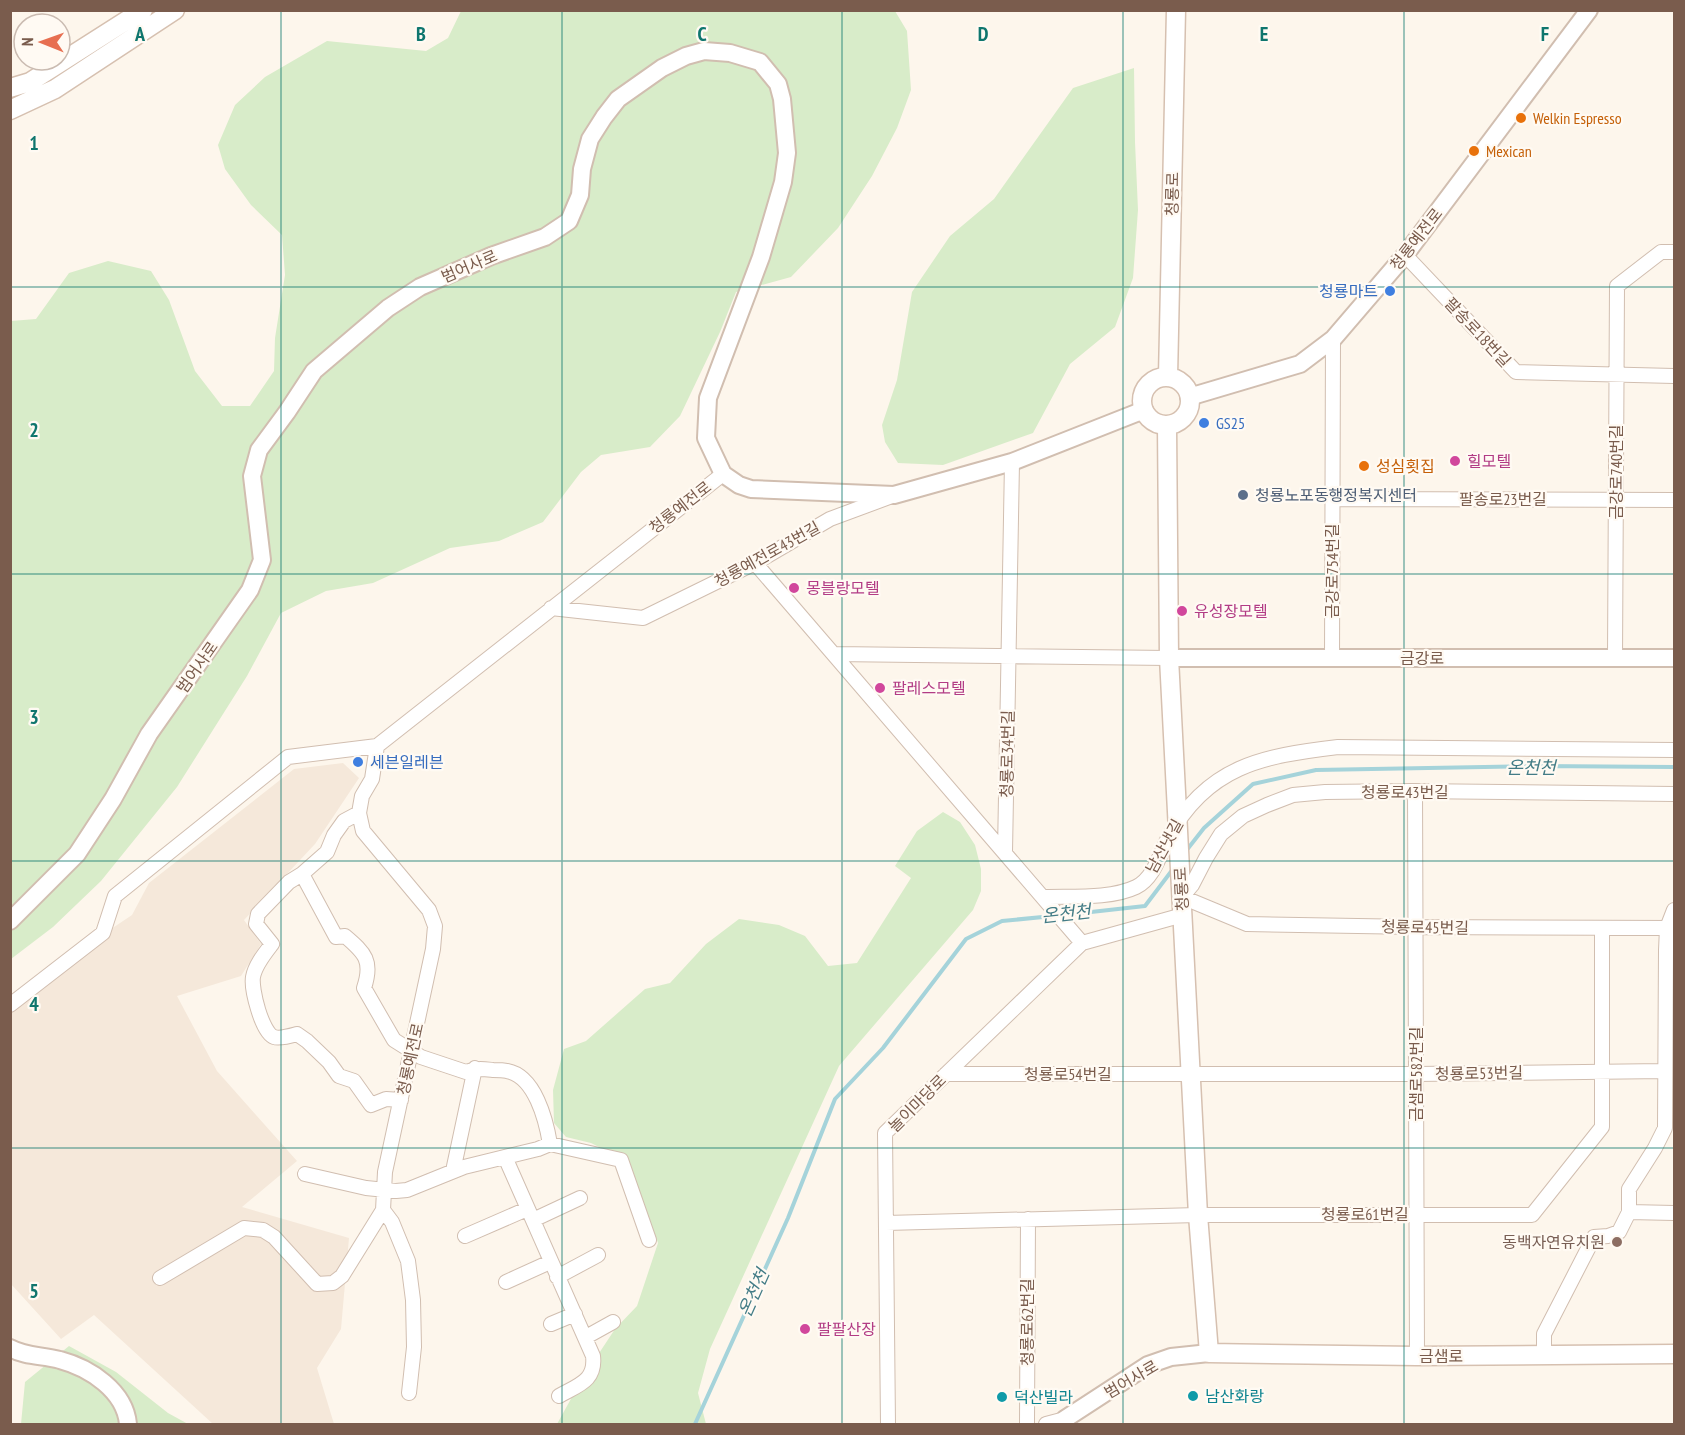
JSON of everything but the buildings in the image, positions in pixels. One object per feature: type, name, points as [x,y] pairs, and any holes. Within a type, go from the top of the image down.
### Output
[{"type":"main road","points":[[10,88],[30,82],[142,10]]},
{"type":"main road","points":[[10,110],[55,89],[175,10]]},
{"type":"main road","name":"청룡로","points":[[1168,377],[1176,10]]},
{"type":"main road","points":[[1168,377],[1182,383],[1189,397],[1189,405],[1181,419],[1167,424],[1151,420],[1144,410],[1142,399],[1147,385],[1153,380],[1168,377]]},
{"type":"main road","name":"청룡로","points":[[1167,424],[1169,658],[1198,1215],[1209,1353]]},
{"type":"main road","name":"금샘로","points":[[1209,1353],[1417,1356],[1674,1354]]},
{"type":"street","name":"청룡예전로","points":[[1189,397],[1300,364],[1334,339],[1405,255],[1589,10]]},
{"type":"street","name":"범어사로","points":[[10,921],[77,854],[113,799],[149,734],[250,590],[262,560],[252,476],[259,450],[314,371],[388,308],[420,287],[491,256],[545,237],[569,221],[580,195],[582,169],[590,139],[618,99],[662,68],[686,56],[704,51],[730,53],[760,62],[778,84],[782,99],[788,153],[783,182],[761,257],[708,398],[706,438],[723,474]]},
{"type":"street","name":"금강로740번길","points":[[1615,658],[1617,286],[1661,252],[1674,252]]},
{"type":"street","name":"팔송로18번길","points":[[1405,255],[1516,372],[1674,376]]},
{"type":"street","name":"금강로754번길","points":[[1332,658],[1334,339]]},
{"type":"street","name":"청룡예전로","points":[[377,746],[723,474],[739,485],[751,489],[894,495],[1012,462],[1144,410]]},
{"type":"street","name":"청룡로34번길","points":[[1005,852],[1012,462]]},
{"type":"street","name":"청룡예전로43번길","points":[[551,608],[643,618],[755,563],[831,519],[894,495]]},
{"type":"street","name":"팔송로23번길","points":[[1332,499],[1674,500]]},
{"type":"street","points":[[755,563],[1045,897],[1082,943]]},
{"type":"street","points":[[834,654],[1169,658]]},
{"type":"street","name":"금강로","points":[[1169,658],[1674,658]]},
{"type":"street","points":[[10,1005],[103,933],[115,896],[288,757],[377,746],[372,779],[362,796],[359,813],[344,821],[334,835],[327,852],[289,882],[258,914],[256,924],[272,944],[261,959],[253,977],[260,1018],[267,1034],[276,1038],[297,1034],[329,1062],[339,1076],[354,1081],[371,1105],[386,1099],[401,1100]]},
{"type":"street","name":"남산냇길","points":[[1045,897],[1105,895],[1137,887],[1150,875],[1186,808],[1202,791],[1239,768],[1286,753],[1338,747],[1674,750]]},
{"type":"street","name":"청룡로43번길","points":[[1182,906],[1221,834],[1243,816],[1293,795],[1325,792],[1415,791],[1674,794]]},
{"type":"street","name":"금샘로582번길","points":[[1415,791],[1417,1356]]},
{"type":"street","name":"청룡예전로","points":[[359,813],[363,831],[429,910],[435,926],[434,949],[385,1172],[383,1210]]},
{"type":"street","points":[[302,874],[336,937],[345,936],[364,952],[367,959],[368,976],[364,988],[394,1040],[421,1057],[466,1072],[475,1068],[509,1071],[522,1078],[537,1098],[546,1122],[550,1144]]},
{"type":"street","name":"청룡로45번길","points":[[1182,906],[1247,924],[1671,928]]},
{"type":"street","name":"놀이마당로","points":[[888,1425],[885,1133],[1082,943],[1182,906]]},
{"type":"street","points":[[1544,1355],[1544,1334],[1594,1237],[1619,1232],[1629,1212],[1629,1189],[1665,1128],[1664,1071],[1671,928],[1674,910]]},
{"type":"street","points":[[1602,928],[1602,1071]]},
{"type":"street","points":[[453,1171],[475,1068]]},
{"type":"street","name":"청룡로61번길","points":[[1198,1215],[1532,1215],[1602,1128],[1602,1071]]},
{"type":"street","name":"청룡로53번길","points":[[1191,1075],[1664,1071]]},
{"type":"street","name":"청룡로54번길","points":[[946,1074],[1191,1075]]},
{"type":"street","points":[[305,1174],[366,1188],[407,1190],[453,1171],[550,1144],[621,1160],[649,1239]]},
{"type":"street","points":[[505,1157],[593,1356],[594,1367],[590,1377],[559,1396]]},
{"type":"street","points":[[465,1236],[580,1198]]},
{"type":"street","points":[[160,1278],[244,1228],[263,1230],[274,1238],[317,1284],[333,1283],[342,1276],[383,1210],[392,1222],[408,1261],[413,1300],[414,1347],[409,1393]]},
{"type":"street","points":[[1629,1212],[1674,1213]]},
{"type":"street","points":[[886,1223],[1198,1215]]},
{"type":"street","name":"청룡로62번길","points":[[1027,1425],[1028,1219]]},
{"type":"street","points":[[557,1277],[597,1255]]},
{"type":"street","points":[[506,1282],[550,1262]]},
{"type":"street","points":[[551,1324],[575,1314]]},
{"type":"street","points":[[586,1337],[613,1322]]},
{"type":"street","points":[[10,1348],[21,1354],[60,1359],[93,1373],[114,1393],[127,1414],[128,1425]]},
{"type":"street","name":"범어사로","points":[[1063,1422],[1148,1365],[1171,1357],[1209,1353]]},
{"type":"street","points":[[1046,1425],[1063,1422]]},
{"type":"shaded area","points":[[343,763],[359,778],[315,844],[244,920],[261,944],[241,976],[177,996],[217,1071],[297,1161],[242,1207],[349,1238],[341,1329],[317,1368],[334,1424],[213,1424],[94,1315],[61,1339],[11,1284],[11,996],[132,915],[149,883],[294,769]]},
{"type":"green space","points":[[461,11],[895,11],[907,31],[911,90],[897,128],[872,176],[838,228],[791,277],[736,292],[720,332],[680,416],[650,447],[601,455],[581,472],[543,522],[499,541],[450,548],[373,583],[326,591],[281,613],[247,676],[177,787],[101,881],[53,927],[11,959],[11,321],[36,319],[69,273],[108,261],[151,271],[169,300],[195,371],[222,406],[250,406],[274,371],[275,338],[285,275],[282,235],[251,205],[225,169],[218,145],[235,105],[265,77],[327,41],[426,51],[448,38]]},
{"type":"green space","points":[[1134,68],[1138,210],[1133,278],[1115,327],[1070,364],[1033,433],[943,465],[898,463],[885,442],[882,425],[897,380],[912,292],[950,236],[994,199],[1073,88]]},
{"type":"green space","points":[[943,812],[960,822],[975,845],[981,869],[981,891],[973,910],[839,1066],[710,1349],[698,1393],[706,1424],[557,1424],[582,1379],[615,1329],[637,1306],[658,1243],[629,1162],[591,1143],[566,1137],[554,1123],[553,1090],[564,1049],[586,1041],[645,989],[670,983],[706,944],[739,919],[779,925],[805,936],[828,966],[857,963],[911,878],[895,866],[917,831]]},
{"type":"green space","points":[[69,1346],[116,1372],[168,1413],[188,1424],[21,1424],[25,1382]]},
{"type":"waterway","name":"온천천","points":[[1186,851],[1204,828],[1253,784],[1316,770],[1538,766],[1674,767]]},
{"type":"waterway","name":"온천천","points":[[1064,915],[1145,906],[1173,869]]},
{"type":"waterway","name":"온천천","points":[[695,1424],[788,1218],[835,1099],[883,1048],[966,939],[1002,921],[1053,916]]},
{"type":"place","name":"Welkin Espresso","points":[[1521,118]]},
{"type":"place","name":"Mexican","points":[[1474,151]]},
{"type":"place","name":"청룡마트","points":[[1390,291]]},
{"type":"place","name":"GS25","points":[[1204,423]]},
{"type":"place","name":"힐모텔","points":[[1455,461]]},
{"type":"place","name":"성심횟집","points":[[1364,466]]},
{"type":"place","name":"청룡노포동행정복지센터","points":[[1243,495]]},
{"type":"place","name":"몽블랑모텔","points":[[794,588]]},
{"type":"place","name":"유성장모텔","points":[[1182,611]]},
{"type":"place","name":"팔레스모텔","points":[[880,688]]},
{"type":"place","name":"세븐일레븐","points":[[358,762]]},
{"type":"place","name":"동백자연유치원","points":[[1617,1242]]},
{"type":"place","name":"팔팔산장","points":[[805,1329]]},
{"type":"place","name":"남산화랑","points":[[1193,1396]]},
{"type":"place","name":"덕산빌라","points":[[1002,1397]]}]
